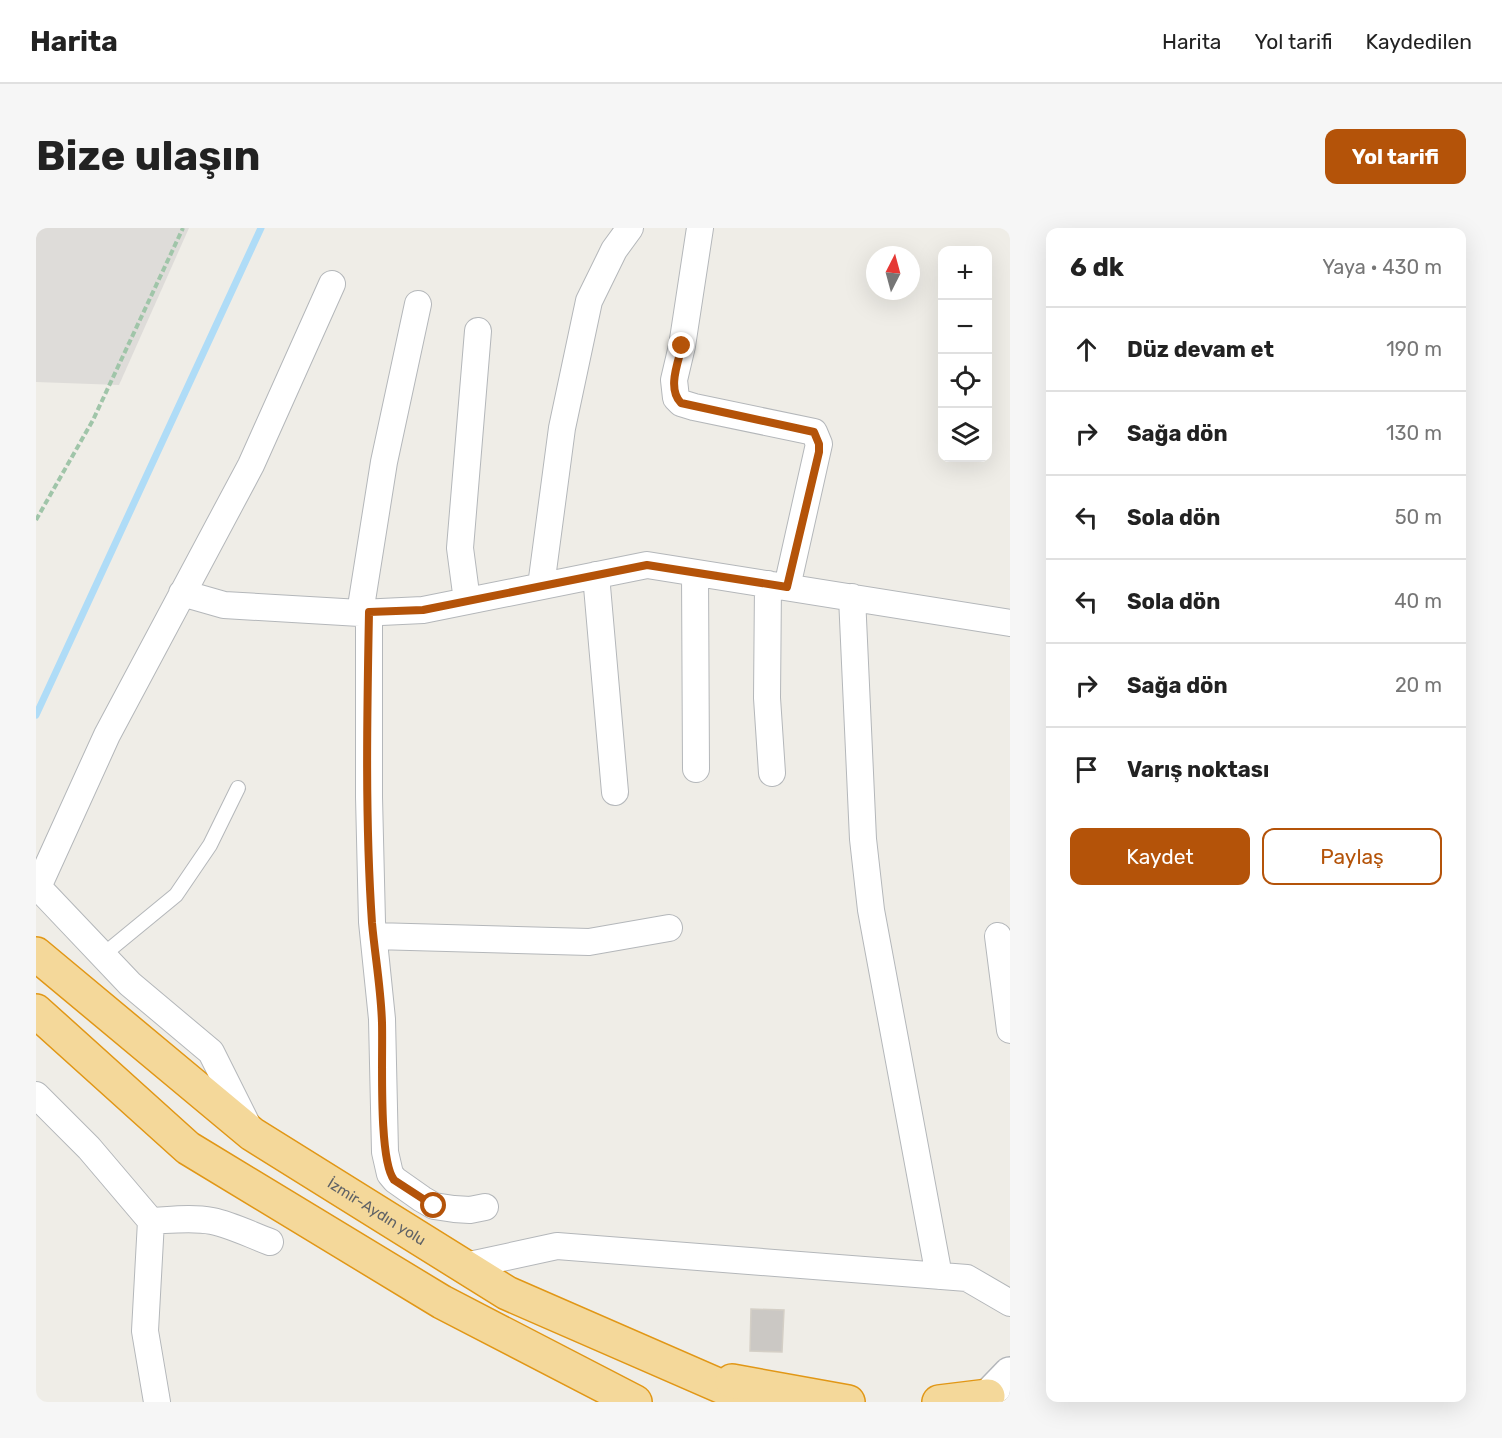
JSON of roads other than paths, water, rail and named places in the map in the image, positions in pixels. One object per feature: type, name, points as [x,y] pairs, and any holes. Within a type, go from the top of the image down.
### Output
[{"type":"highway","name":"İzmir-Aydın yolu","points":[[37,955],[252,1134],[507,1293],[757,1402]]},
{"type":"highway","points":[[36,1011],[188,1148],[442,1302],[635,1402]]},
{"type":"highway","points":[[690,1373],[848,1402]]},
{"type":"highway","points":[[939,1402],[997,1393]]},
{"type":"street","points":[[540,586],[562,428],[589,301],[614,250],[630,228]]},
{"type":"street","points":[[700,228],[674,392],[676,398],[681,403],[694,407],[814,432],[819,444],[819,452],[778,586],[767,689],[772,773]]},
{"type":"street","points":[[252,1134],[211,1052],[130,984],[37,886],[107,735],[250,465],[332,284]]},
{"type":"street","points":[[418,304],[384,462],[365,613],[374,936],[382,1019],[385,1152],[390,1174],[394,1180],[434,1206],[470,1210],[485,1207]]},
{"type":"street","points":[[467,601],[460,548],[478,331]]},
{"type":"street","points":[[182,593],[224,605],[365,613],[423,610],[647,565],[1010,623]]},
{"type":"street","points":[[695,573],[696,769]]},
{"type":"street","points":[[596,575],[615,792]]},
{"type":"street","points":[[852,597],[863,839],[871,910],[939,1276]]},
{"type":"street","points":[[374,936],[589,942],[669,928]]},
{"type":"street","points":[[998,936],[1010,1030]]},
{"type":"street","points":[[36,1095],[89,1148],[151,1221],[145,1331],[157,1402]]},
{"type":"street","points":[[151,1221],[210,1220],[270,1242]]},
{"type":"street","points":[[465,1266],[557,1246],[967,1278],[1010,1304]]},
{"type":"lane","points":[[103,955],[176,895],[210,845],[238,788]]},
{"type":"waterway","points":[[36,715],[261,228]]}]
